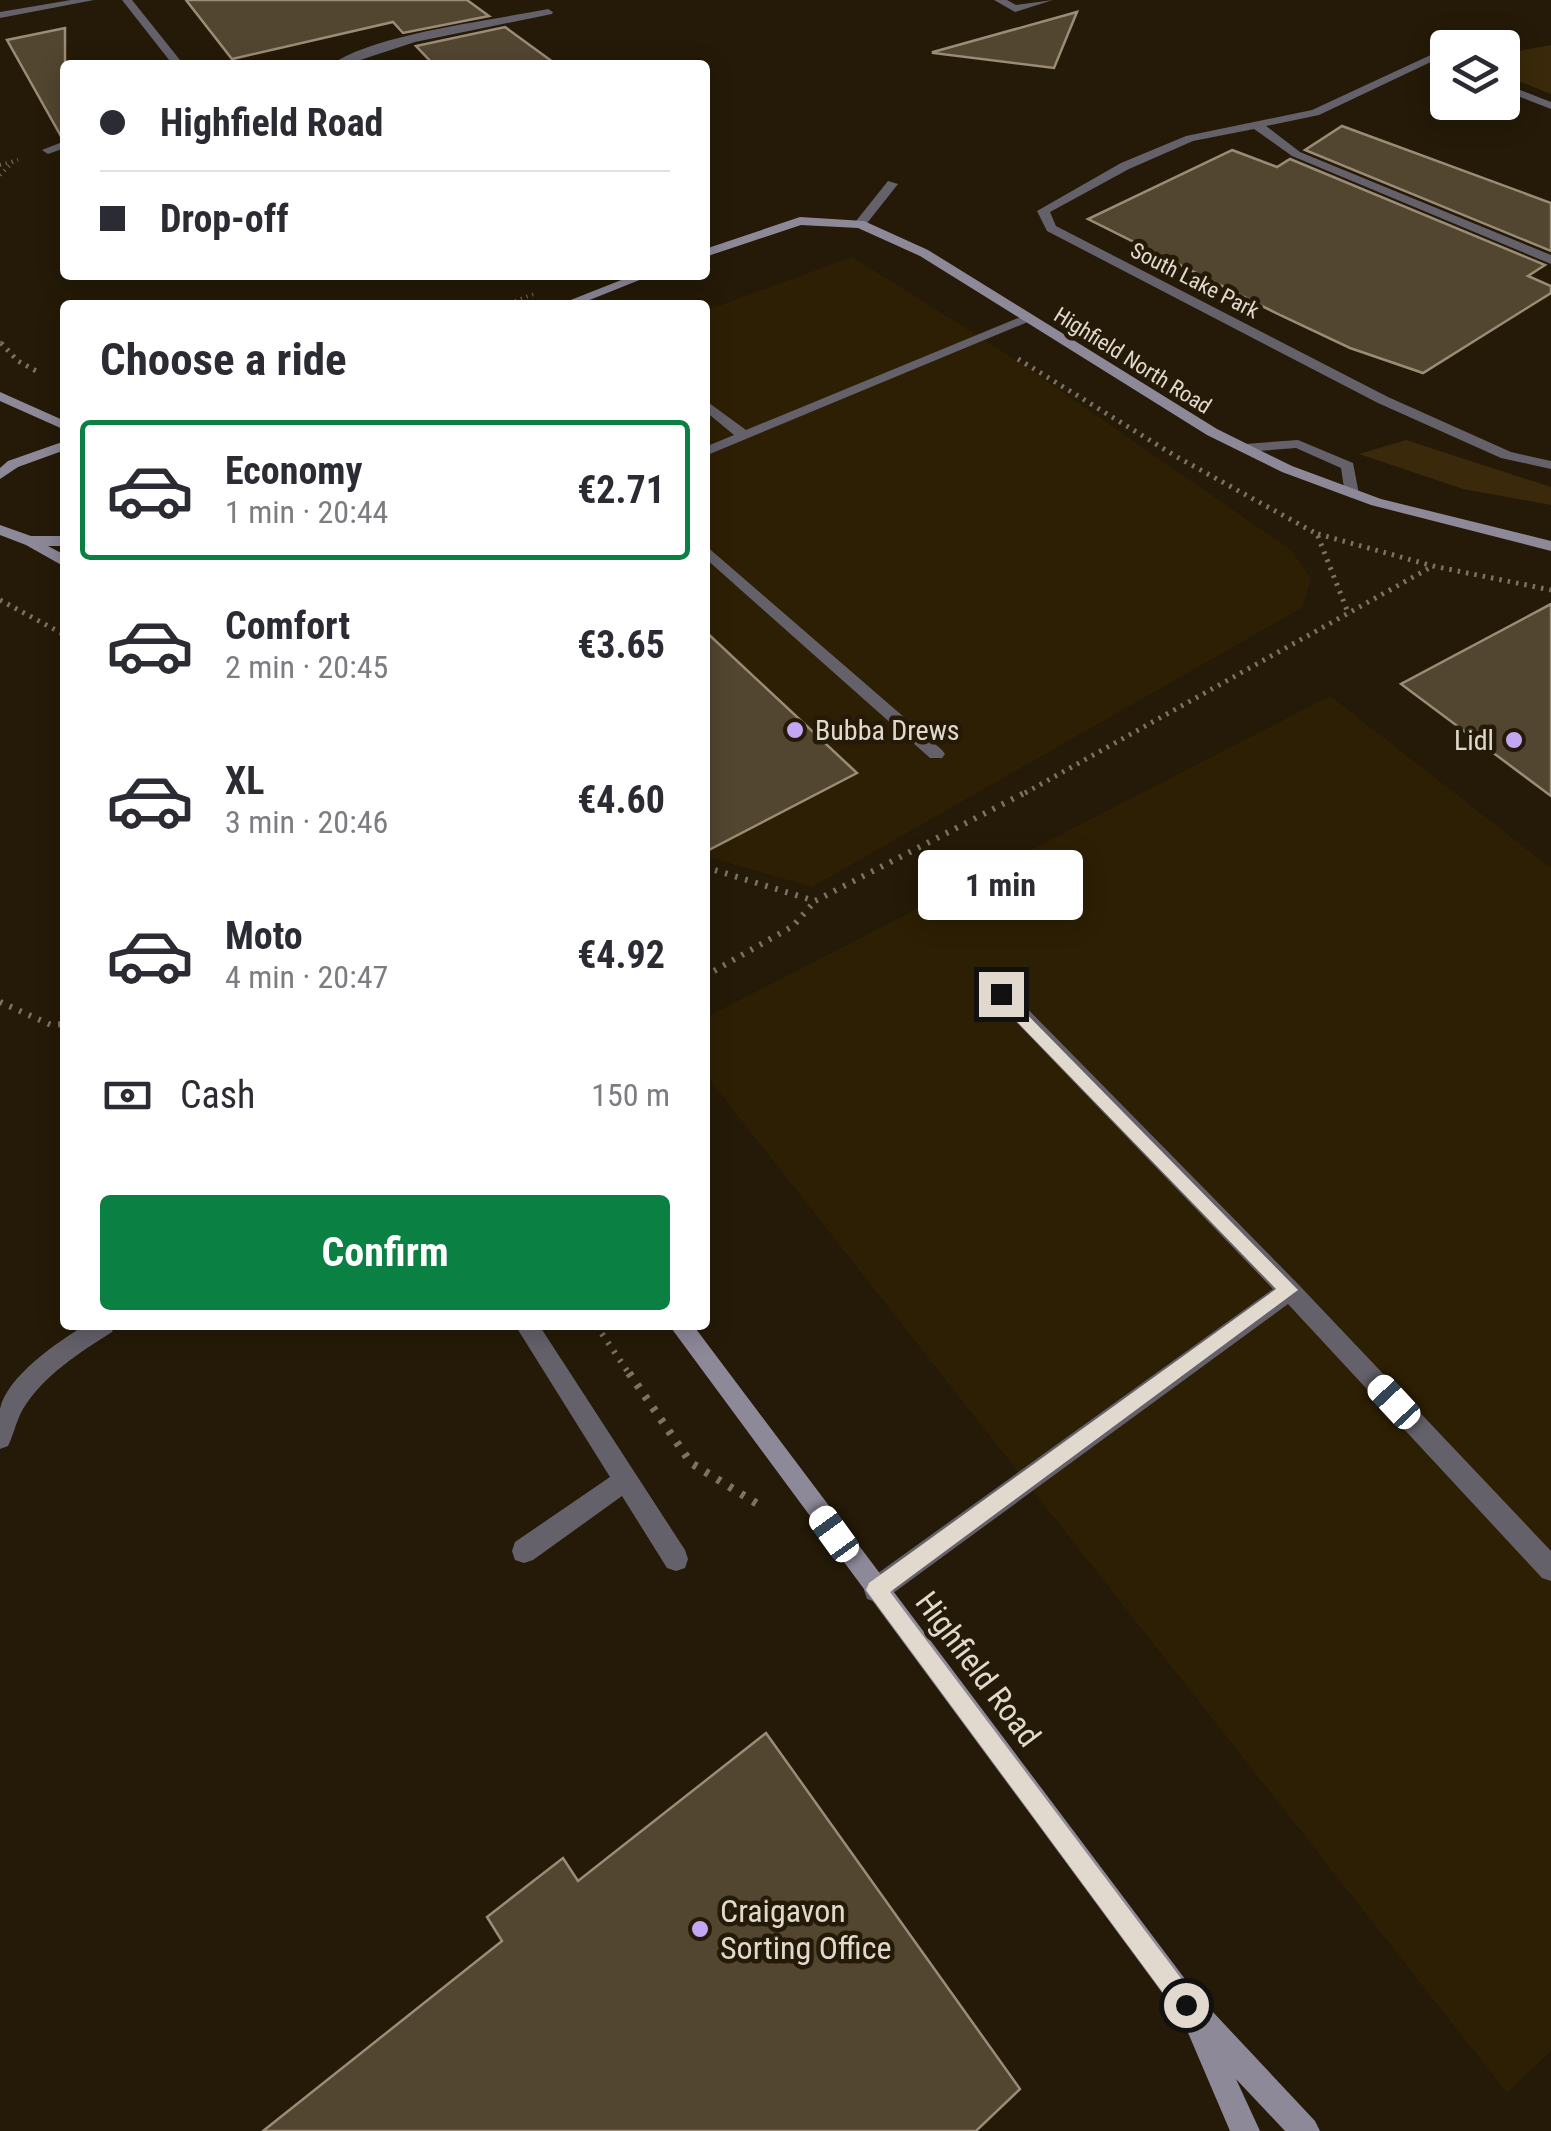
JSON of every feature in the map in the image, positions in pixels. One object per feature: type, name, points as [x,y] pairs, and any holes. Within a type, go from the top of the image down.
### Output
[{"type":"street","points":[[0,16],[89,0]]},
{"type":"street","points":[[126,0],[175,60]]},
{"type":"street","points":[[999,0],[1033,20]]},
{"type":"street","points":[[1015,9],[1048,0]]},
{"type":"street","points":[[498,8],[508,21]]},
{"type":"street","points":[[346,60],[372,48],[424,35],[548,12]]},
{"type":"street","name":"South Lake Park","points":[[1430,58],[1315,113],[1190,138],[1124,166],[1043,210],[1051,228],[1383,400],[1506,455],[1551,465]]},
{"type":"street","points":[[1520,93],[1551,106]]},
{"type":"street","points":[[1258,126],[1296,154],[1551,260]]},
{"type":"street","points":[[48,150],[60,146]]},
{"type":"street","points":[[860,224],[892,184]]},
{"type":"street","name":"Highfield North Road","points":[[710,251],[800,221],[860,224],[924,253],[1244,448],[1352,494],[1444,522],[1551,546]]},
{"type":"street","points":[[578,300],[632,280]]},
{"type":"street","points":[[710,450],[1028,319]]},
{"type":"street","points":[[0,396],[60,424]]},
{"type":"street","points":[[710,408],[744,436]]},
{"type":"street","points":[[1244,448],[1298,444],[1348,466],[1352,494]]},
{"type":"street","points":[[0,475],[14,464],[60,447]]},
{"type":"street","points":[[0,530],[30,541],[60,559]]},
{"type":"street","points":[[30,541],[60,541]]},
{"type":"street","points":[[710,554],[936,754]]},
{"type":"street","points":[[1001,994],[1289,1290],[1551,1568]]},
{"type":"street","points":[[876,1590],[1289,1290]]},
{"type":"street","points":[[0,1438],[4,1422],[51,1358],[96,1330]]},
{"type":"street","points":[[529,1330],[676,1560]]},
{"type":"street","name":"Highfield Road","points":[[684,1330],[1186,2005],[1304,2131]]},
{"type":"street","points":[[524,1551],[626,1480]]},
{"type":"street","name":"Highfield Road","points":[[1186,2005],[1245,2131]]},
{"type":"path","points":[[0,176],[14,161]]},
{"type":"path","points":[[0,342],[18,362],[49,379]]},
{"type":"path","points":[[964,347],[1010,354],[1177,457],[1317,534],[1433,566],[1551,590]]},
{"type":"path","points":[[1317,534],[1349,615]]},
{"type":"path","points":[[710,973],[793,926],[815,901],[1090,760],[1433,566]]},
{"type":"path","points":[[0,600],[60,632]]},
{"type":"path","points":[[710,869],[815,901]]},
{"type":"path","points":[[0,1002],[51,1025],[60,1024]]},
{"type":"path","points":[[599,1330],[691,1463],[773,1513]]},
{"type":"shaded area","points":[[1551,45],[1551,94],[1520,82],[1520,51]]},
{"type":"shaded area","points":[[852,257],[1013,358],[1291,550],[1311,578],[1303,607],[812,887],[710,857],[710,309]]},
{"type":"shaded area","points":[[1406,440],[1551,487],[1551,505],[1463,489],[1359,454]]},
{"type":"shaded area","points":[[1330,696],[1551,868],[1551,2051],[1507,2093],[710,1080],[710,1015]]},
{"type":"building","points":[[186,0],[467,0],[489,16],[403,33],[393,22],[232,59]]},
{"type":"building","points":[[1077,12],[1054,68],[933,53],[933,52]]},
{"type":"building","points":[[505,27],[550,60],[429,60],[416,46]]},
{"type":"building","points":[[65,28],[65,60],[60,60],[60,134],[7,40]]},
{"type":"building","points":[[1342,126],[1551,203],[1551,251],[1305,150]]},
{"type":"building","points":[[1232,150],[1277,167],[1290,159],[1545,265],[1528,276],[1551,286],[1551,293],[1423,373],[1350,348],[1088,219]]},
{"type":"building","name":"Lidl","points":[[1551,604],[1551,796],[1401,684]]},
{"type":"building","points":[[710,636],[857,773],[710,849]]},
{"type":"building","name":"Craigavon Sorting Office","points":[[766,1733],[1020,2089],[976,2131],[263,2131],[502,1941],[487,1917],[563,1858],[578,1881]]},
{"type":"place","name":"Bubba Drews","points":[[795,730]]},
{"type":"place","name":"Lidl","points":[[1514,740]]},
{"type":"place","name":"Craigavon Sorting Office","points":[[700,1929]]},
{"type":"route","points":[[1001,994],[1289,1290],[876,1590],[1186,2005]]}]
